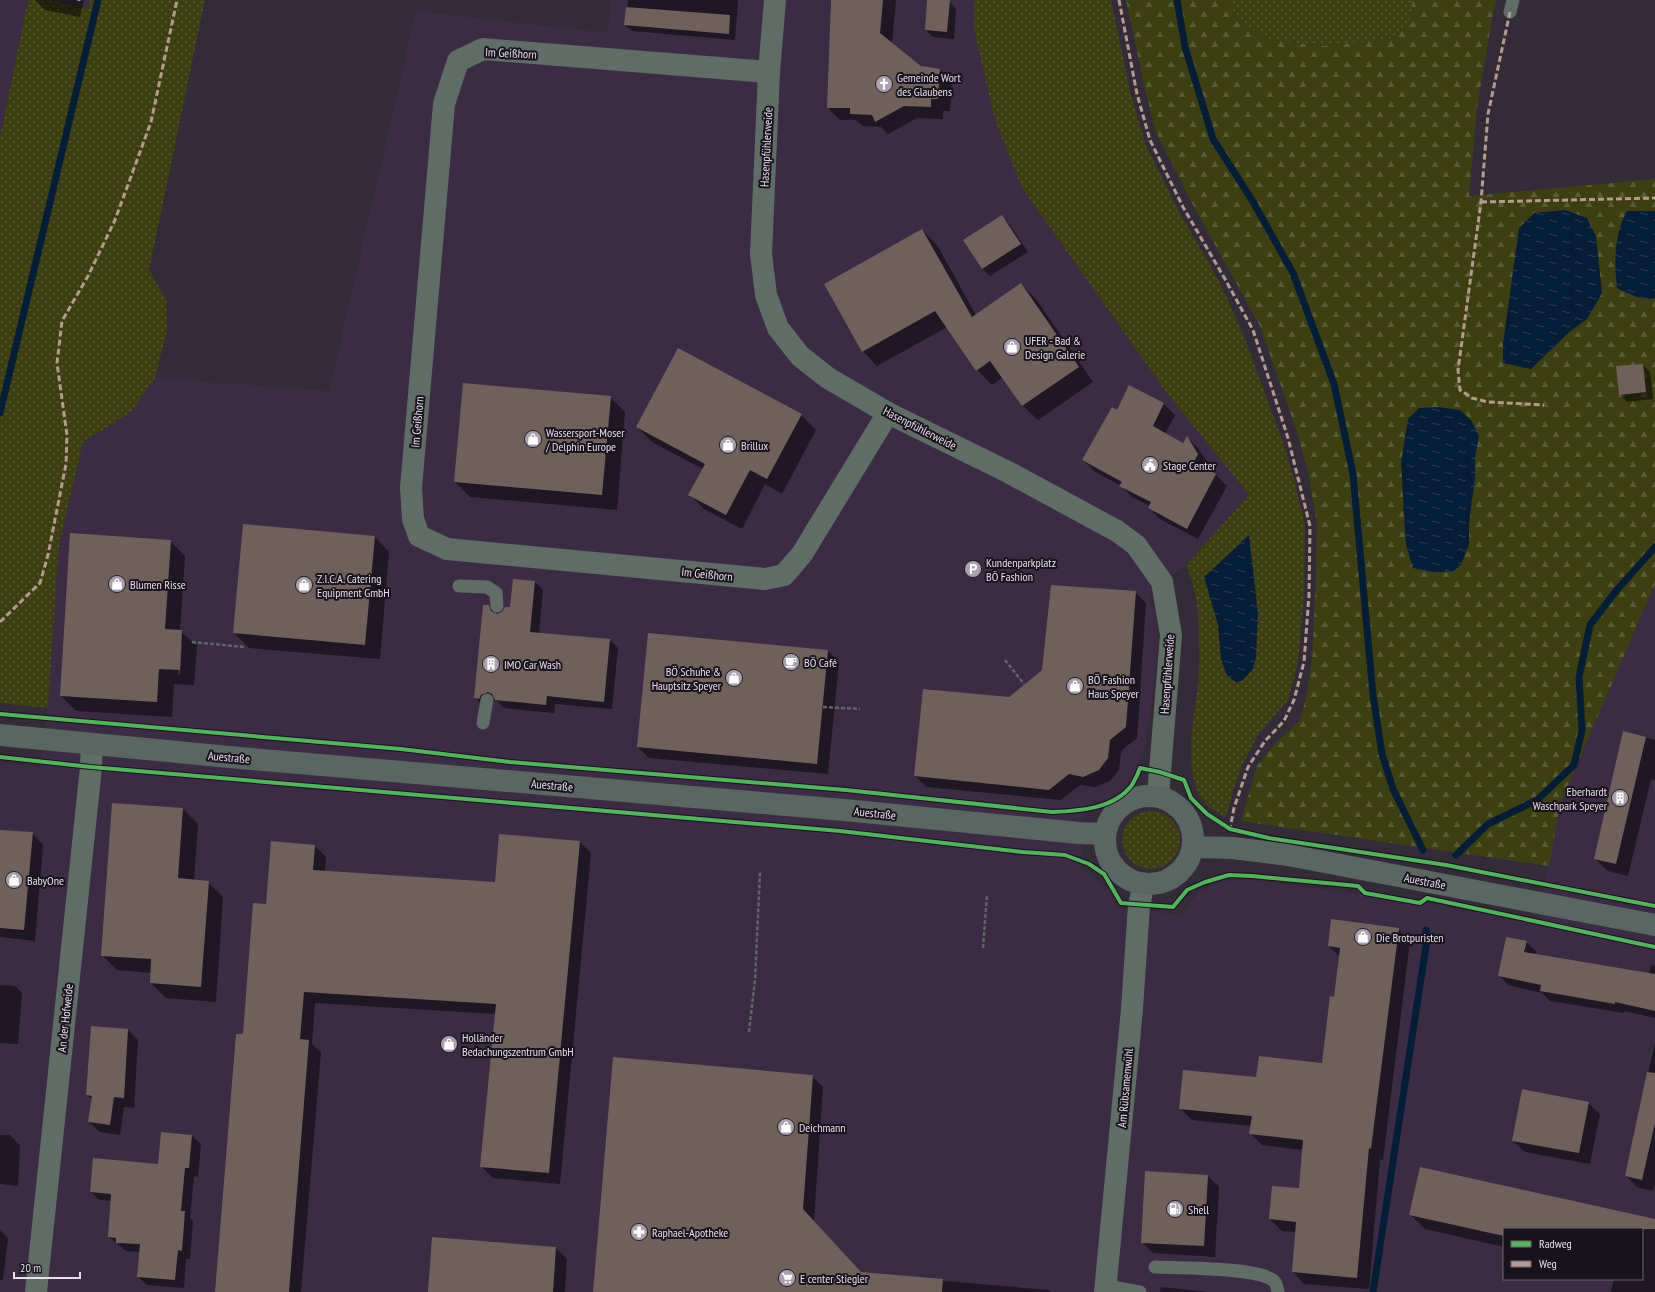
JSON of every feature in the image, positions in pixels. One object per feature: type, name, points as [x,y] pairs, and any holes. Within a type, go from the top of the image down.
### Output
[{"type":"street","name":"Hasenpfühlerweide","points":[[775,0],[769,72],[761,254],[766,295],[778,328],[800,356],[828,378],[888,413],[1008,472],[1117,531],[1136,545],[1162,582],[1171,635],[1158,796]]},
{"type":"street","name":"Im Geißhorn","points":[[769,72],[484,49],[458,61],[444,104],[411,488],[413,519],[419,536],[447,549],[765,579],[784,575],[802,554],[888,413]]},
{"type":"street","name":"Auestraße","points":[[0,735],[248,759],[844,810],[1078,833],[1104,834]]},
{"type":"street","name":"An der Hofweide","points":[[36,1292],[91,767],[92,744]]},
{"type":"street","points":[[1147,795],[1158,796],[1179,807],[1188,818],[1193,833],[1193,847],[1189,860],[1180,872],[1169,880],[1144,884],[1133,882],[1119,873],[1112,866],[1105,851],[1104,834],[1107,823],[1116,809],[1130,799],[1147,795]]},
{"type":"street","name":"Auestraße","points":[[1193,847],[1233,848],[1288,855],[1655,925]]},
{"type":"street","name":"Am Rübsamenwühl","points":[[1105,1289],[1132,1009],[1139,905],[1144,884]]},
{"type":"lane","points":[[459,586],[487,587],[496,593],[497,606]]},
{"type":"lane","points":[[483,723],[487,700]]},
{"type":"lane","points":[[1155,1267],[1256,1273],[1273,1280],[1277,1285],[1278,1292]]},
{"type":"lane","points":[[1105,1289],[1140,1292]]},
{"type":"path","points":[[192,642],[244,647]]},
{"type":"path","points":[[1006,660],[1024,684]]},
{"type":"path","points":[[823,707],[860,709]]},
{"type":"path","points":[[749,1032],[755,980],[760,872]]},
{"type":"path","points":[[983,948],[987,895]]},
{"type":"shaded area","points":[[0,0],[28,0],[0,137]]},
{"type":"shaded area","points":[[51,0],[90,0],[88,9]]},
{"type":"shaded area","points":[[611,0],[974,0],[974,30],[1022,188],[1166,392],[1249,495],[1186,565],[1149,592],[1157,622],[1158,641],[1153,693],[1145,745],[1136,770],[1126,786],[1108,799],[1085,805],[1080,869],[1089,873],[1112,894],[1117,907],[1182,915],[1198,893],[1219,882],[1245,879],[1414,901],[1536,923],[1560,804],[1655,584],[1655,1292],[0,1292],[0,762],[39,767],[48,708],[59,545],[83,442],[131,412],[155,378],[329,391],[416,11],[608,33]]},
{"type":"green space","points":[[28,0],[51,0],[88,9],[90,0],[205,0],[149,270],[166,299],[167,330],[155,378],[131,412],[83,442],[59,545],[48,708],[0,703],[0,137]]},
{"type":"green space","points":[[974,0],[1111,0],[1131,95],[1145,143],[1177,208],[1219,281],[1243,334],[1281,437],[1294,479],[1305,526],[1304,595],[1298,662],[1288,700],[1258,735],[1243,763],[1226,817],[1218,813],[1204,802],[1194,782],[1191,740],[1199,678],[1199,629],[1194,587],[1186,565],[1249,495],[1166,392],[1022,188],[995,120],[974,30]]},
{"type":"green space","points":[[1126,0],[1228,0],[1238,20],[1270,40],[1324,46],[1389,39],[1410,25],[1412,0],[1497,0],[1493,13],[1477,108],[1469,196],[1655,179],[1655,211],[1627,211],[1649,300],[1655,298],[1655,584],[1560,804],[1549,866],[1241,821],[1257,766],[1276,743],[1300,720],[1306,698],[1312,661],[1317,523],[1308,472],[1297,432],[1260,326],[1193,205],[1156,132]],"holes":[[[1514,261],[1599,268],[1602,293],[1587,319],[1568,333],[1552,350],[1510,302]],[[1479,436],[1475,457],[1475,477],[1469,523],[1469,544],[1413,568],[1406,545],[1403,506]]]},
{"type":"green space","points":[[1228,0],[1412,0],[1410,25],[1389,39],[1324,46],[1270,40],[1238,20]]},
{"type":"green space","points":[[1151,811],[1167,816],[1175,824],[1180,840],[1175,856],[1167,864],[1151,869],[1135,864],[1127,856],[1122,840],[1127,824],[1135,816]]},
{"type":"water","points":[[1565,210],[1587,218],[1596,236],[1602,293],[1587,319],[1568,333],[1531,369],[1503,363],[1503,344],[1519,228],[1534,213]]},
{"type":"water","points":[[1627,211],[1655,211],[1655,298],[1640,298],[1617,288],[1615,259],[1617,239]]},
{"type":"water","points":[[1438,407],[1460,410],[1471,420],[1479,436],[1475,457],[1475,477],[1469,523],[1469,544],[1461,565],[1452,572],[1433,572],[1413,568],[1406,545],[1401,463],[1408,419],[1419,408]]},
{"type":"water","points":[[1249,535],[1258,613],[1256,657],[1253,669],[1244,679],[1237,683],[1227,676],[1221,659],[1218,625],[1204,577]]},
{"type":"building","name":"Gemeinde Wort des Glaubens","points":[[831,0],[883,0],[880,33],[922,67],[940,69],[938,99],[931,99],[931,107],[904,106],[875,122],[872,115],[850,114],[850,108],[827,108]]},
{"type":"building","points":[[927,0],[950,0],[947,32],[925,30]]},
{"type":"building","points":[[626,7],[730,15],[729,34],[624,25]]},
{"type":"building","points":[[1002,215],[1021,244],[982,269],[963,240]]},
{"type":"building","points":[[922,229],[972,317],[1021,283],[1079,367],[1022,406],[990,361],[976,371],[935,311],[862,352],[824,284]]},
{"type":"building","name":"Brillux","points":[[678,348],[802,414],[767,479],[750,470],[726,515],[688,495],[705,464],[636,427]]},
{"type":"building","points":[[1643,364],[1646,392],[1619,395],[1616,366]]},
{"type":"building","name":"Wassersport-Moser / Delphin Europe","points":[[463,383],[611,396],[602,495],[454,482]]},
{"type":"building","points":[[1129,385],[1164,403],[1153,426],[1183,443],[1187,436],[1198,454],[1194,462],[1216,474],[1187,529],[1148,508],[1151,502],[1119,486],[1122,482],[1082,460],[1112,407],[1117,410]]},
{"type":"building","name":"Z.I.C.A. Catering Equipment GmbH","points":[[243,524],[375,536],[365,645],[233,633]]},
{"type":"building","name":"Blumen Risse","points":[[70,533],[171,540],[165,629],[182,630],[180,670],[159,669],[157,702],[60,696]]},
{"type":"building","points":[[513,579],[535,581],[530,632],[610,639],[604,702],[547,696],[546,705],[495,700],[492,694],[488,692],[481,695],[479,699],[474,698],[483,605],[489,605],[491,611],[497,614],[502,612],[505,607],[510,607]]},
{"type":"building","name":"BÖ Fashion Haus Speyer","points":[[1051,585],[1136,591],[1126,727],[1110,740],[1108,758],[1099,770],[1083,777],[1069,774],[1049,790],[914,776],[923,689],[1009,697],[1042,670]]},
{"type":"building","name":"BÖ Schuhe & Hauptsitz Speyer","points":[[648,633],[828,650],[817,764],[637,747]]},
{"type":"building","name":"Eberhardt Waschpark Speyer","points":[[1623,731],[1646,737],[1616,864],[1594,859]]},
{"type":"building","points":[[112,803],[183,808],[178,878],[209,881],[201,987],[150,983],[151,959],[101,956]]},
{"type":"building","name":"BabyOne","points":[[0,830],[33,832],[24,930],[0,928]]},
{"type":"building","points":[[499,834],[580,841],[549,1173],[480,1167],[496,1004],[304,992],[300,1039],[309,1040],[289,1292],[215,1292],[236,1034],[243,1034],[253,903],[266,904],[271,841],[315,845],[313,870],[495,882]]},
{"type":"building","points":[[1331,919],[1399,928],[1371,1149],[1369,1148],[1357,1278],[1292,1272],[1296,1222],[1269,1219],[1272,1186],[1299,1188],[1303,1140],[1249,1134],[1252,1116],[1179,1109],[1183,1070],[1256,1077],[1259,1056],[1322,1063],[1330,996],[1334,997],[1340,948],[1328,946]]},
{"type":"building","points":[[1506,937],[1527,941],[1524,952],[1655,974],[1655,1011],[1615,1002],[1615,1004],[1540,991],[1541,985],[1498,976]]},
{"type":"building","points":[[91,1026],[128,1029],[124,1098],[114,1097],[110,1125],[88,1122],[92,1096],[86,1095]]},
{"type":"building","points":[[613,1057],[813,1075],[803,1209],[861,1272],[943,1279],[942,1292],[593,1292]]},
{"type":"building","points":[[1647,1072],[1655,1073],[1655,1123],[1642,1180],[1625,1176]]},
{"type":"building","points":[[1522,1089],[1589,1102],[1579,1153],[1512,1141]]},
{"type":"building","points":[[161,1132],[192,1135],[189,1168],[185,1168],[181,1211],[185,1211],[182,1251],[178,1250],[175,1280],[137,1277],[140,1244],[116,1243],[116,1238],[108,1237],[111,1194],[90,1192],[93,1158],[158,1164]]},
{"type":"building","points":[[1420,1167],[1655,1219],[1655,1229],[1503,1228],[1503,1236],[1409,1215]]},
{"type":"building","name":"Shell","points":[[1145,1171],[1208,1175],[1204,1246],[1141,1243]]},
{"type":"building","points":[[432,1237],[556,1247],[553,1292],[428,1292]]},
{"type":"waterway","points":[[0,413],[98,0]]},
{"type":"waterway","points":[[1177,0],[1185,47],[1213,139],[1252,200],[1293,273],[1334,384],[1353,474],[1373,695],[1382,754],[1393,789],[1423,850]]},
{"type":"waterway","points":[[1456,855],[1488,824],[1537,800],[1574,765],[1582,730],[1579,677],[1590,625],[1616,591],[1655,547]]},
{"type":"waterway","points":[[1373,1292],[1426,946],[1426,930]]},
{"type":"marked path","points":[[0,622],[40,583],[48,555],[66,464],[67,435],[57,363],[62,321],[88,276],[115,220],[151,122],[177,0]]},
{"type":"marked path","points":[[1119,0],[1137,94],[1150,140],[1183,207],[1253,330],[1288,438],[1310,526],[1309,595],[1304,662],[1294,700],[1284,721],[1265,741],[1248,767],[1234,808],[1230,829]]},
{"type":"marked path","points":[[1510,12],[1488,114],[1481,202],[1458,370],[1460,390],[1472,398],[1488,402],[1544,405]]},
{"type":"marked path","points":[[1481,202],[1655,198]]},
{"type":"cycle path","points":[[0,714],[401,749],[510,762],[846,790],[1052,812],[1073,811],[1106,804],[1125,793],[1132,785],[1140,768],[1160,772],[1184,780],[1191,798],[1207,814],[1230,829],[1269,838],[1446,865],[1655,906]]},
{"type":"cycle path","points":[[0,757],[91,767],[840,831],[1023,852],[1065,855],[1089,864],[1104,874],[1121,903],[1173,907],[1187,890],[1205,882],[1229,875],[1358,886],[1365,893],[1420,903],[1427,898],[1655,947]]},
{"type":"place","name":"Gemeinde Wort des Glaubens","points":[[884,84]]},
{"type":"place","name":"UFER - Bad & Design Galerie","points":[[1012,347]]},
{"type":"place","name":"Wassersport-Moser / Delphin Europe","points":[[533,439]]},
{"type":"place","name":"Brillux","points":[[728,445]]},
{"type":"place","name":"Stage Center","points":[[1150,465]]},
{"type":"place","name":"Kundenparkplatz BÖ Fashion","points":[[973,569]]},
{"type":"place","name":"Blumen Risse","points":[[117,584]]},
{"type":"place","name":"Z.I.C.A. Catering Equipment GmbH","points":[[304,585]]},
{"type":"place","name":"BÖ Café","points":[[791,662]]},
{"type":"place","name":"IMO Car Wash","points":[[491,664]]},
{"type":"place","name":"BÖ Schuhe & Hauptsitz Speyer","points":[[734,678]]},
{"type":"place","name":"BÖ Fashion Haus Speyer","points":[[1075,686]]},
{"type":"place","name":"Eberhardt Waschpark Speyer","points":[[1620,798]]},
{"type":"place","name":"BabyOne","points":[[14,880]]},
{"type":"place","name":"Die Brotpuristen","points":[[1363,937]]},
{"type":"place","name":"Holländer Bedachungszentrum GmbH","points":[[449,1044]]},
{"type":"place","name":"Deichmann","points":[[786,1127]]},
{"type":"place","name":"Shell","points":[[1175,1209]]},
{"type":"place","name":"Raphael-Apotheke","points":[[639,1232]]},
{"type":"place","name":"E center Stiegler","points":[[787,1278]]}]
